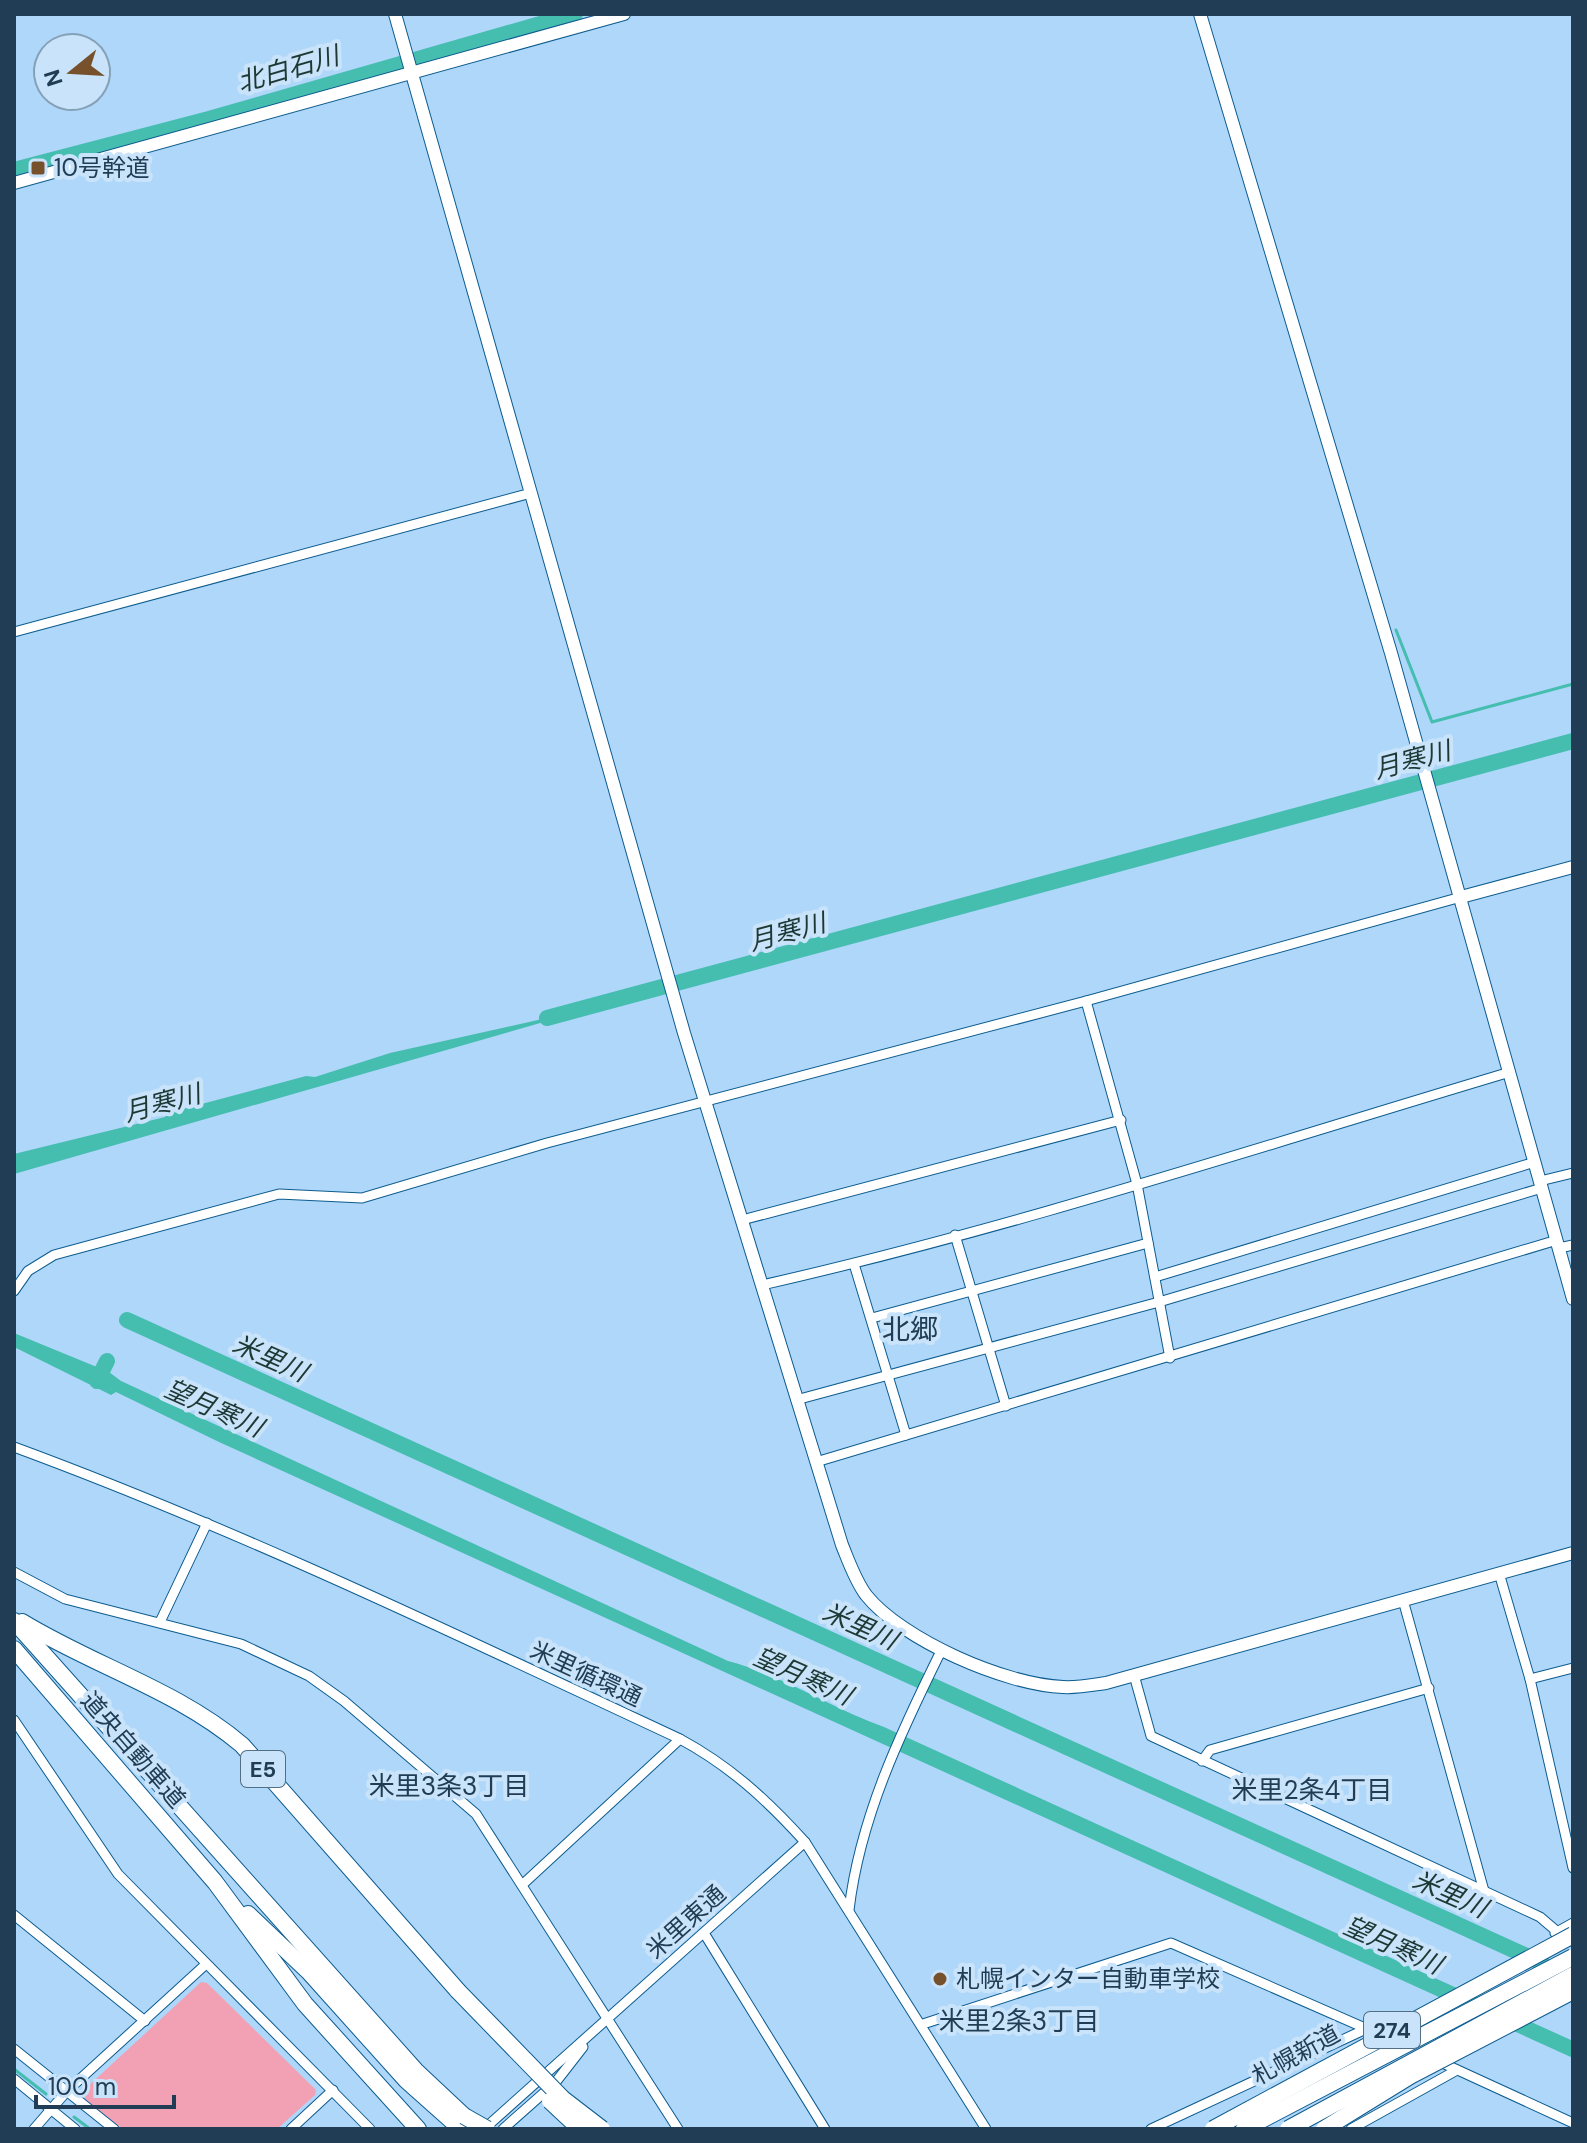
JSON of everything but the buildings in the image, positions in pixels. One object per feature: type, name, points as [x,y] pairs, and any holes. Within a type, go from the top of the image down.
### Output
[{"type":"highway","name":"E5","points":[[14,1619],[461,2124]]},
{"type":"highway","name":"E5","points":[[14,1619],[92,1661],[209,1717],[242,1745],[462,1997],[563,2099],[602,2129]]},
{"type":"highway","name":"道央自動車道","points":[[14,1649],[215,1882]]},
{"type":"highway","points":[[215,1882],[305,2004],[410,2129]]},
{"type":"highway","points":[[215,1882],[309,1972],[406,2080],[461,2124],[486,2129]]},
{"type":"highway","name":"札幌新道","points":[[1213,2129],[1573,1935]]},
{"type":"highway","points":[[1244,2129],[1573,1957]]},
{"type":"highway","points":[[1288,2129],[1573,1975]]},
{"type":"highway","name":"274","points":[[1324,2129],[1410,2076],[1573,1991]]},
{"type":"highway","points":[[462,1997],[508,2054],[580,2129]]},
{"type":"highway","points":[[385,2097],[418,2129]]},
{"type":"highway","points":[[1199,2129],[1271,2097]]},
{"type":"street","points":[[395,14],[704,1101],[842,1545],[867,1595],[901,1626],[942,1649],[1026,1682],[1064,1688],[1106,1683],[1573,1553]]},
{"type":"street","points":[[14,183],[410,69],[624,14]]},
{"type":"street","points":[[1200,14],[1419,751],[1573,1299]]},
{"type":"street","points":[[14,632],[531,493]]},
{"type":"street","points":[[14,1290],[28,1271],[54,1255],[279,1194],[362,1198],[704,1101],[1086,1001],[1573,867]]},
{"type":"street","points":[[1086,1001],[1137,1184],[1170,1358]]},
{"type":"street","points":[[762,1285],[854,1264],[1137,1184],[1510,1072]]},
{"type":"street","points":[[742,1220],[1121,1120]]},
{"type":"street","points":[[1155,1277],[1535,1162]]},
{"type":"street","points":[[796,1400],[1159,1302],[1573,1173]]},
{"type":"street","points":[[955,1235],[1006,1406]]},
{"type":"street","points":[[872,1318],[1148,1243]]},
{"type":"street","points":[[816,1462],[1558,1244],[1573,1245]]},
{"type":"street","points":[[854,1264],[906,1435]]},
{"type":"street","name":"米里循環通","points":[[14,1447],[207,1523],[680,1739],[734,1772],[771,1804],[805,1842],[923,2024],[986,2129]]},
{"type":"street","points":[[160,1622],[207,1523]]},
{"type":"street","points":[[14,1572],[65,1599],[241,1644],[279,1659],[321,1685],[476,1814],[675,2128]]},
{"type":"street","points":[[1499,1573],[1530,1679],[1562,1831],[1573,1868]]},
{"type":"street","points":[[1403,1600],[1484,1891]]},
{"type":"street","points":[[849,1910],[864,1830],[885,1775],[942,1649]]},
{"type":"street","points":[[1530,1679],[1573,1668]]},
{"type":"street","points":[[1134,1675],[1151,1736],[1540,1917],[1555,1933],[1573,1944]]},
{"type":"street","points":[[1202,1761],[1210,1750],[1429,1688]]},
{"type":"street","points":[[14,1720],[118,1874],[370,2129]]},
{"type":"street","points":[[14,1745],[23,1736]]},
{"type":"street","points":[[522,1885],[680,1739]]},
{"type":"street","points":[[1562,1831],[1573,1828]]},
{"type":"street","name":"米里東通","points":[[486,2129],[805,1842]]},
{"type":"street","points":[[14,1915],[145,2021]]},
{"type":"street","points":[[1555,1933],[1573,1923]]},
{"type":"street","points":[[704,1933],[825,2129]]},
{"type":"street","points":[[923,2024],[1171,1943],[1368,2028],[1569,2121]]},
{"type":"street","points":[[34,2129],[67,2091],[205,1965]]},
{"type":"street","points":[[1151,2129],[1368,2028]]},
{"type":"street","name":"米里東通","points":[[503,2129],[555,2083],[595,2032]]},
{"type":"street","points":[[14,2049],[114,2129]]},
{"type":"street","points":[[1351,2129],[1457,2070]]},
{"type":"street","points":[[14,2079],[75,2129]]},
{"type":"street","points":[[291,2129],[333,2090]]},
{"type":"street","points":[[1557,2129],[1569,2121]]},
{"type":"shaded area","points":[[596,1007],[14,1174],[14,1154],[165,1117],[168,1113],[306,1076],[315,1077],[390,1053]]},
{"type":"shaded area","points":[[14,1333],[109,1372],[121,1381],[728,1661],[787,1683],[1573,2041],[1573,2058],[219,1442],[116,1392],[111,1395],[14,1347]]},
{"type":"shaded area","points":[[201,1982],[207,1983],[316,2090],[315,2095],[277,2129],[122,2129],[85,2099],[86,2088]]},
{"type":"waterway","name":"北白石川","points":[[14,170],[209,119],[575,14]]},
{"type":"waterway","points":[[1396,630],[1432,722],[1573,684]]},
{"type":"waterway","name":"月寒川","points":[[547,1018],[1573,741]]},
{"type":"waterway","name":"米里川","points":[[127,1320],[1542,1963]]},
{"type":"waterway","name":"米里川","points":[[97,1381],[107,1361]]},
{"type":"waterway","points":[[14,2069],[46,2094]]},
{"type":"waterway","points":[[74,2117],[90,2129]]},
{"type":"place","name":"10号幹道","points":[[38,168]]},
{"type":"place","name":"札幌インター自動車学校","points":[[940,1979]]},
{"type":"district","name":"北郷","points":[[910,1329]]},
{"type":"district","name":"米里3条3丁目","points":[[449,1786]]},
{"type":"district","name":"米里2条4丁目","points":[[1312,1790]]},
{"type":"district","name":"米里2条3丁目","points":[[1019,2021]]},
{"type":"water label","name":"望月寒川","points":[[214,1408]]},
{"type":"water label","name":"望月寒川","points":[[803,1676]]},
{"type":"water label","name":"望月寒川","points":[[1393,1945]]}]
